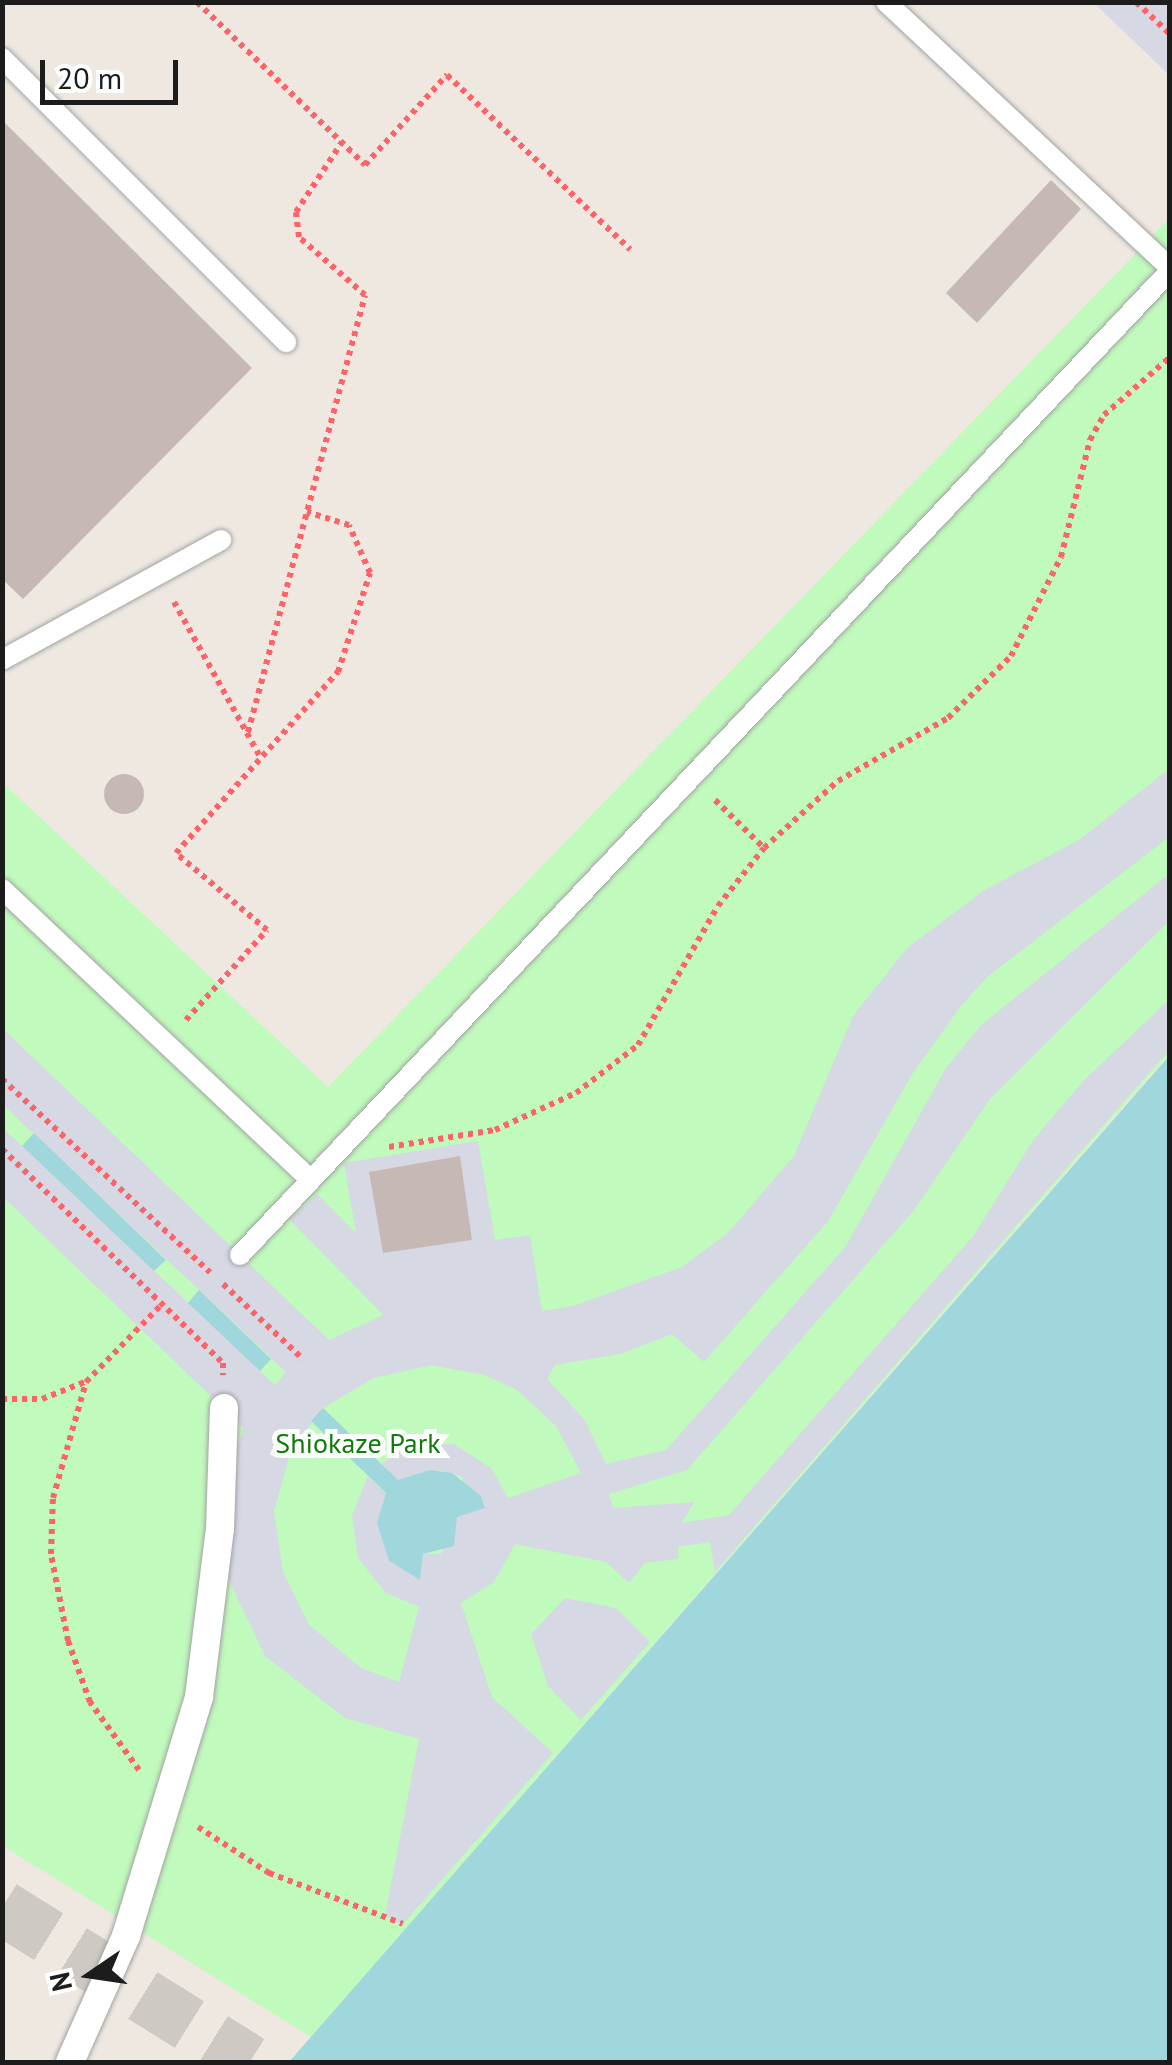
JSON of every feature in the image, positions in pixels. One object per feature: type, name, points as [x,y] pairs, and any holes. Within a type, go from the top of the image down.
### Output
[{"type":"street","points":[[70,2062],[126,1936],[170,1803],[199,1697],[220,1530],[224,1408]]},
{"type":"lane","points":[[240,1255],[1170,270],[886,2]]},
{"type":"lane","points":[[2,58],[286,342]]},
{"type":"lane","points":[[2,660],[221,540]]},
{"type":"lane","points":[[2,889],[311,1180]]},
{"type":"path","points":[[197,2],[365,165],[446,75],[630,249]]},
{"type":"path","points":[[1136,2],[1170,34]]},
{"type":"path","points":[[248,732],[364,295],[299,237],[296,212],[342,142]]},
{"type":"path","points":[[334,1156],[495,1130],[614,1068],[653,1027],[712,916],[764,848],[838,781],[948,718],[1010,656],[1061,558],[1090,440],[1104,415],[1170,356]]},
{"type":"path","points":[[164,1043],[267,930],[176,853],[338,672],[370,572],[349,525],[307,512]]},
{"type":"path","points":[[158,574],[262,758]]},
{"type":"path","points":[[731,816],[764,848]]},
{"type":"path","points":[[2,1080],[304,1359]]},
{"type":"path","points":[[2,1149],[222,1363],[224,1408]]},
{"type":"path","points":[[2,1399],[42,1399],[86,1382],[162,1304]]},
{"type":"path","points":[[86,1382],[52,1498],[51,1554],[59,1601],[90,1702],[170,1803],[218,1843],[269,1872],[403,1924]]},
{"type":"green space","name":"Shiokaze Park","points":[[1169,219],[1169,1054],[311,2037],[3,1846],[2,782],[328,1087]]},
{"type":"shaded area","points":[[1094,3],[1169,3],[1169,75]]},
{"type":"shaded area","points":[[1169,769],[1169,837],[987,977],[960,1007],[911,1076],[829,1220],[704,1362],[672,1334],[620,1354],[555,1365],[547,1379],[584,1419],[606,1464],[666,1450],[846,1246],[946,1068],[980,1026],[1169,874],[1169,921],[990,1099],[914,1210],[687,1470],[609,1494],[613,1508],[694,1502],[682,1523],[729,1515],[974,1235],[1034,1139],[1085,1079],[1169,1000],[1169,1050],[715,1572],[710,1542],[678,1547],[678,1559],[645,1563],[629,1583],[606,1562],[515,1544],[494,1582],[461,1603],[492,1697],[553,1753],[403,1924],[385,1916],[419,1739],[345,1718],[265,1656],[226,1574],[227,1475],[244,1428],[3,1197],[2,1127],[275,1385],[286,1372],[3,1105],[3,1029],[329,1340],[383,1315],[290,1220],[317,1194],[356,1233],[344,1163],[478,1141],[495,1240],[530,1235],[542,1311],[573,1306],[682,1267],[729,1232],[794,1156],[853,1016],[907,948],[986,889],[1079,840]],"holes":[[[431,1365],[485,1375],[517,1390],[556,1426],[581,1473],[508,1498],[491,1468],[454,1444],[417,1445],[381,1463],[398,1481],[440,1470],[463,1477],[457,1516],[441,1554],[423,1554],[420,1579],[389,1561],[386,1494],[368,1476],[352,1516],[358,1558],[386,1593],[419,1607],[399,1682],[361,1668],[309,1625],[283,1572],[274,1511],[291,1450],[323,1408],[374,1378]]]},
{"type":"shaded area","points":[[565,1598],[616,1608],[650,1642],[581,1720],[548,1686],[531,1634]]},
{"type":"water","points":[[1169,1056],[1169,2062],[289,2062]]},
{"type":"water","points":[[34,1133],[166,1260],[154,1271],[22,1146]]},
{"type":"water","points":[[199,1290],[271,1359],[260,1371],[188,1303]]},
{"type":"water","points":[[323,1408],[398,1480],[430,1470],[452,1473],[481,1496],[485,1508],[457,1517],[454,1546],[423,1554],[420,1580],[389,1561],[377,1523],[386,1493],[311,1421]]},
{"type":"building","points":[[2,120],[252,368],[23,599],[2,579]]},
{"type":"building","points":[[1051,180],[1081,209],[977,323],[946,293]]},
{"type":"building","points":[[124,774],[138,780],[144,794],[138,808],[124,814],[110,808],[104,794],[110,780]]},
{"type":"building","points":[[460,1156],[472,1240],[383,1253],[369,1172]]},
{"type":"tunnel","points":[[2,1907],[250,2062]]}]
